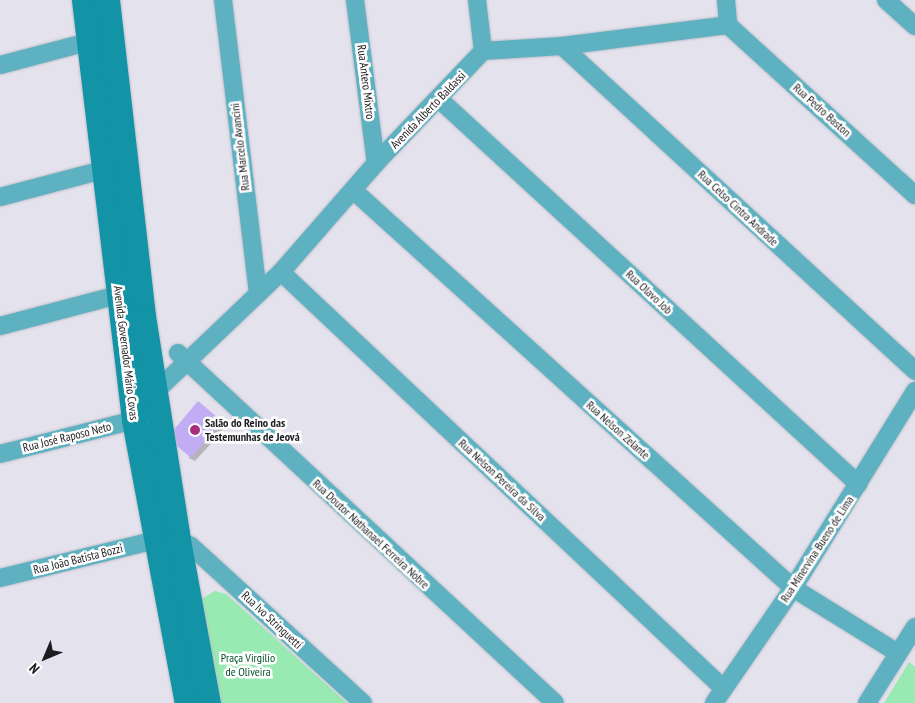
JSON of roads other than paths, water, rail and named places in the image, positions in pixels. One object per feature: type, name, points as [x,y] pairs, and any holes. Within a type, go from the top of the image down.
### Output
[{"type":"main road","name":"Avenida Governador Mário Covas","points":[[84,0],[100,39],[139,368],[133,413],[208,703]]},
{"type":"main road","name":"Avenida Governador Mário Covas","points":[[107,0],[100,39],[103,170],[118,295],[139,368],[154,392],[167,540],[187,703]]},
{"type":"main road","points":[[133,413],[154,392]]},
{"type":"street","name":"Rua Marcelo Avancini","points":[[223,0],[258,294]]},
{"type":"street","name":"Rua Antero Mixtro","points":[[356,0],[376,163]]},
{"type":"street","points":[[477,0],[483,51],[562,46],[728,25],[726,0]]},
{"type":"street","points":[[886,0],[915,26]]},
{"type":"street","name":"Rua Pedro Baston","points":[[728,25],[915,195]]},
{"type":"street","points":[[0,65],[100,39]]},
{"type":"street","points":[[589,71],[592,42]]},
{"type":"street","name":"Rua Celso Cintra Andrade","points":[[562,46],[915,371]]},
{"type":"street","name":"Avenida Alberto Baldassi","points":[[154,392],[182,359],[202,346],[280,272],[376,163],[440,100],[483,51]]},
{"type":"street","name":"Rua Olavo Job","points":[[440,100],[858,484]]},
{"type":"street","points":[[0,197],[103,170]]},
{"type":"street","name":"Rua Nelson Zelante","points":[[353,190],[793,588],[898,653]]},
{"type":"street","name":"Rua Nelson Pereira da Silva","points":[[280,272],[723,688]]},
{"type":"street","points":[[0,326],[118,295]]},
{"type":"street","name":"Avenida Alberto Baldassi","points":[[139,368],[182,359]]},
{"type":"street","name":"Rua Doutor Nathanael Ferreira Nobre","points":[[182,359],[555,703]]},
{"type":"street","name":"Rua Minervina Bueno de Lima","points":[[714,703],[793,588],[915,391]]},
{"type":"street","name":"Rua José Raposo Neto","points":[[0,454],[133,413]]},
{"type":"street","name":"Rua João Batista Bozzi","points":[[0,578],[167,540]]},
{"type":"street","name":"Rua Ivo Stringuetti","points":[[167,540],[191,546],[362,703]]},
{"type":"street","points":[[867,703],[915,627]]},
{"type":"place","name":"Salão do Reino das Testemunhas de Jeová","points":[[195,430]]},
{"type":"park label","name":"Praça Virgílio de Oliveira","points":[[248,665]]}]
